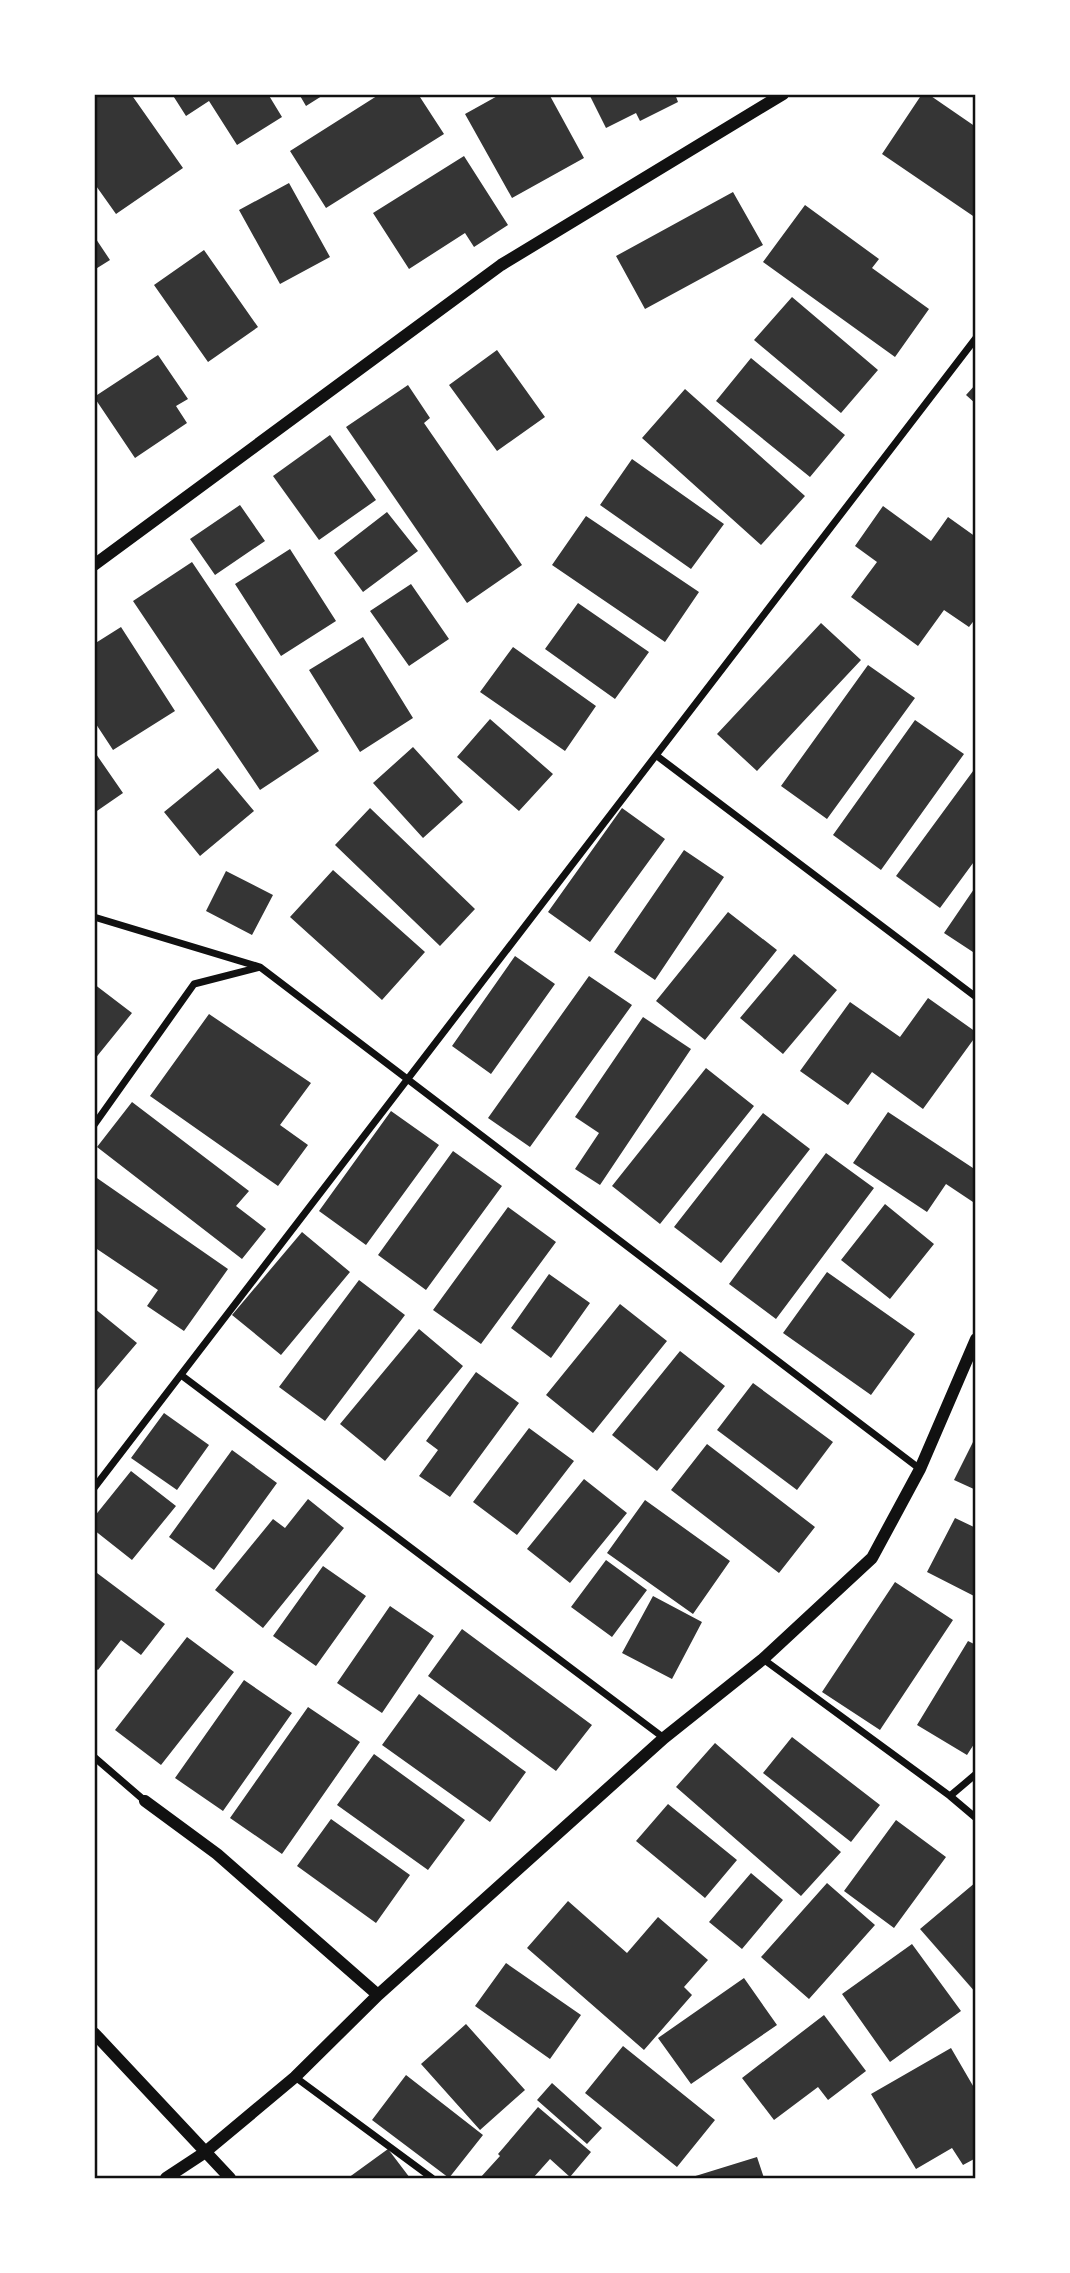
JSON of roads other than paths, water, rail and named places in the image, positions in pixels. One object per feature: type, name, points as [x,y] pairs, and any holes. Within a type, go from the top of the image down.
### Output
[{"type":"street","points":[[94,565],[501,265],[783,94]]},
{"type":"street","points":[[94,1488],[975,338]]},
{"type":"street","points":[[657,756],[975,997]]},
{"type":"street","points":[[94,917],[260,967],[920,1469]]},
{"type":"street","points":[[94,1125],[194,984],[260,967]]},
{"type":"street","points":[[166,2179],[204,2153],[295,2077],[378,1995],[664,1738],[763,1660],[872,1558],[920,1469],[975,1339]]},
{"type":"street","points":[[181,1375],[664,1738]]},
{"type":"street","points":[[763,1660],[950,1796],[975,1818]]},
{"type":"street","points":[[94,1757],[145,1801],[217,1854],[378,1995]]},
{"type":"street","points":[[950,1796],[975,1774]]},
{"type":"street","points":[[94,2032],[230,2179]]},
{"type":"street","points":[[295,2077],[432,2179]]}]
